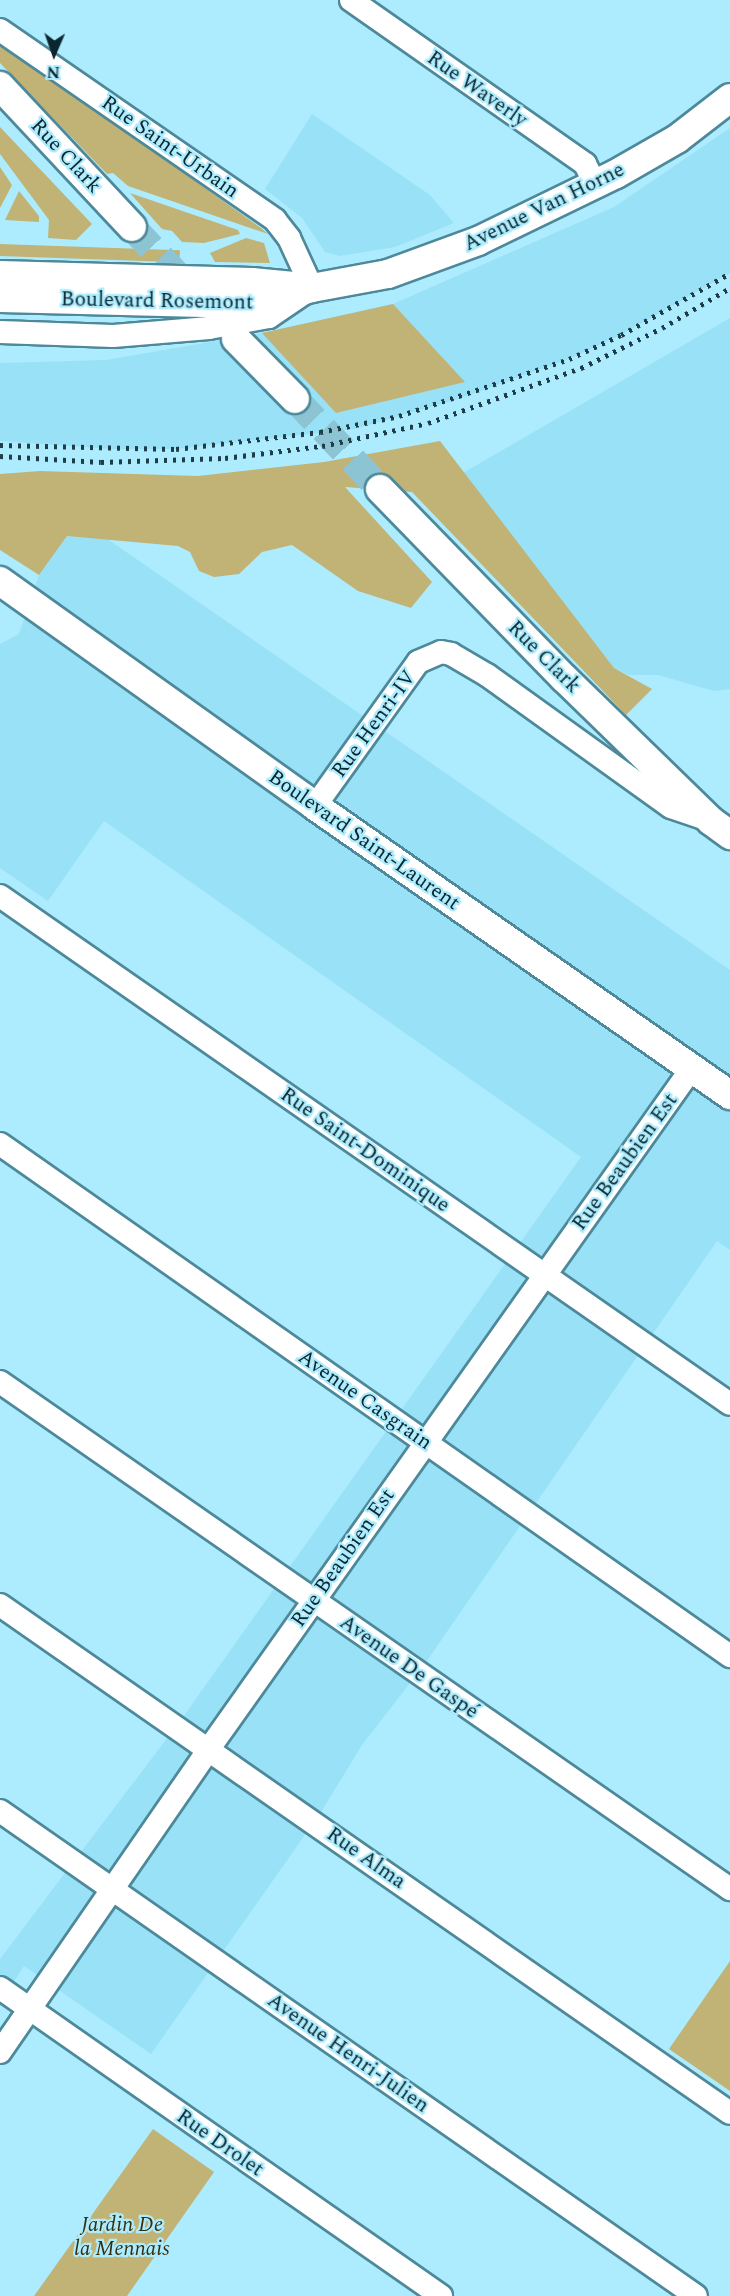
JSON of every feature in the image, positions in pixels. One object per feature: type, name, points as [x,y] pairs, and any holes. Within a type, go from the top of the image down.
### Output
[{"type":"main road","name":"Rue Clark","points":[[0,86],[132,226]]},
{"type":"main road","name":"Avenue Van Horne","points":[[343,283],[412,267],[478,240],[595,184],[677,139],[730,98]]},
{"type":"main road","name":"Boulevard Rosemont","points":[[0,274],[252,282],[312,288]]},
{"type":"main road","name":"Boulevard Rosemont","points":[[0,298],[223,306],[271,302],[312,288],[343,283]]},
{"type":"main road","points":[[236,339],[295,399]]},
{"type":"main road","name":"Rue Clark","points":[[380,489],[720,828]]},
{"type":"main road","name":"Boulevard Saint-Laurent","points":[[2,588],[730,1095]]},
{"type":"street","name":"Rue Waverly","points":[[351,0],[585,164],[595,184]]},
{"type":"street","name":"Rue Saint-Urbain","points":[[0,30],[275,220],[289,238],[312,288]]},
{"type":"street","points":[[0,332],[113,336],[209,328],[268,317],[312,288]]},
{"type":"street","name":"Rue Clark","points":[[441,652],[451,654],[487,675],[671,807],[720,828]]},
{"type":"street","name":"Rue Henri-IV","points":[[315,807],[418,662],[441,652]]},
{"type":"street","name":"Rue Saint-Dominique","points":[[0,896],[730,1404]]},
{"type":"street","name":"Rue Beaubien Est","points":[[0,2052],[208,1750],[692,1068]]},
{"type":"street","name":"Avenue Casgrain","points":[[0,1144],[730,1656]]},
{"type":"street","name":"Avenue De Gaspé","points":[[0,1382],[730,1889]]},
{"type":"street","name":"Rue Alma","points":[[0,1605],[730,2113]]},
{"type":"street","name":"Avenue Henri-Julien","points":[[0,1810],[696,2296]]},
{"type":"street","name":"Rue Drolet","points":[[0,1988],[441,2296]]},
{"type":"shaded area","points":[[312,114],[430,195],[454,223],[395,247],[340,256],[325,252],[302,218],[265,189]]},
{"type":"shaded area","points":[[730,128],[730,273],[621,335],[569,359],[458,399],[355,429],[176,449],[112,449],[0,441],[0,363],[106,360],[262,333],[393,304],[614,207]]},
{"type":"shaded area","points":[[730,318],[730,689],[714,691],[658,675],[629,675],[614,668],[463,473]]},
{"type":"shaded area","points":[[67,536],[106,538],[730,970],[730,1250],[717,1241],[424,1665],[362,1745],[321,1812],[151,2054],[24,1966],[0,2003],[0,1959],[183,1717],[581,1157],[104,821],[48,901],[0,868],[0,644],[19,634],[39,575]]},
{"type":"green space","points":[[0,41],[268,234],[128,186],[113,173],[107,174],[0,63]]},
{"type":"green space","points":[[0,127],[92,224],[76,240],[48,238],[49,220],[0,154]]},
{"type":"green space","points":[[0,167],[12,185],[0,208]]},
{"type":"green space","points":[[19,191],[39,216],[39,222],[5,220]]},
{"type":"green space","points":[[130,193],[238,230],[240,234],[204,243],[182,242],[172,231],[162,229]]},
{"type":"green space","points":[[246,238],[264,243],[270,263],[215,262],[210,253]]},
{"type":"green space","points":[[0,244],[180,250],[179,262],[0,256]]},
{"type":"green space","points":[[393,304],[465,382],[336,413],[262,333]]},
{"type":"green space","points":[[440,441],[614,668],[652,689],[626,715],[412,492],[345,487],[432,582],[411,608],[358,591],[292,545],[262,552],[239,574],[214,577],[199,571],[190,552],[178,546],[67,536],[39,575],[0,550],[0,474],[40,471],[198,476],[324,462]]},
{"type":"green space","points":[[730,1961],[730,2091],[669,2049]]},
{"type":"green space","name":"Jardin De la Mennais","points":[[153,2129],[214,2172],[127,2296],[34,2296]]},
{"type":"tunnel","points":[[132,227],[194,293]]},
{"type":"tunnel","points":[[295,399],[380,489]]},
{"type":"railway","points":[[0,445],[176,449],[320,432],[399,416],[569,359],[621,335],[730,273]]},
{"type":"railway","points":[[0,456],[101,462],[225,458],[322,446],[428,423],[581,368],[662,328],[730,288]]}]
